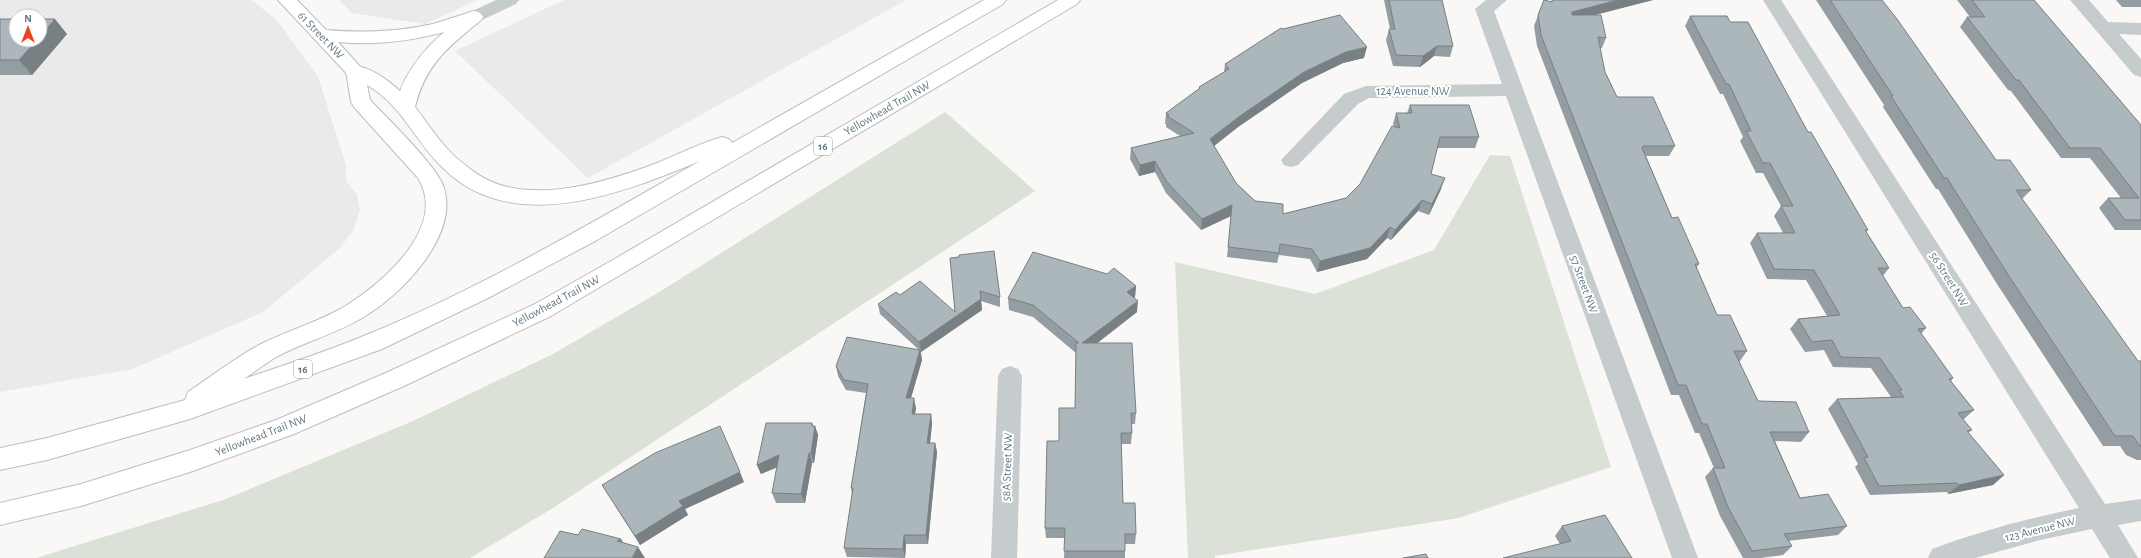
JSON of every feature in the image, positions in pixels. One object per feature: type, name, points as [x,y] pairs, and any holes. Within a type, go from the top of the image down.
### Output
[{"type":"main road","name":"61 Street NW","points":[[287,0],[355,71],[389,90],[455,169],[473,181],[500,192],[522,196],[549,198],[573,196],[628,182],[792,116]]},
{"type":"main road","name":"16","points":[[0,459],[47,449],[173,414],[278,378],[374,342],[482,291],[589,234],[792,116],[997,0]]},
{"type":"main road","name":"Yellowhead Trail NW","points":[[0,514],[81,495],[190,461],[285,427],[396,379],[544,310],[1071,0]]},
{"type":"main road","points":[[320,36],[382,39],[413,35],[448,26],[474,17]]},
{"type":"main road","points":[[405,109],[411,83],[418,70],[432,53],[474,17]]},
{"type":"main road","points":[[173,414],[268,351],[354,312],[386,289],[411,264],[428,238],[434,219],[436,201],[434,187],[425,173],[361,102],[355,71]]},
{"type":"street","points":[[474,17],[510,0]]},
{"type":"street","name":"56 Street NW","points":[[1772,0],[2125,558]]},
{"type":"street","points":[[2079,0],[2141,71]]},
{"type":"street","name":"57 Street NW","points":[[1491,4],[1513,90],[1685,558]]},
{"type":"street","points":[[2104,28],[2141,29]]},
{"type":"street","name":"124 Avenue NW","points":[[1291,160],[1351,99],[1366,92],[1513,90]]},
{"type":"street","name":"58A Street NW","points":[[1004,558],[1010,376]]},
{"type":"street","name":"123 Avenue NW","points":[[1941,558],[2020,533],[2099,516],[2141,510]]},
{"type":"shaded area","points":[[0,0],[251,0],[277,20],[318,77],[346,165],[346,181],[357,194],[360,210],[354,229],[340,248],[263,312],[133,369],[0,392]]},
{"type":"shaded area","points":[[339,0],[478,0],[425,24],[352,13]]},
{"type":"shaded area","points":[[564,0],[906,0],[588,178],[455,51]]},
{"type":"shaded area","points":[[945,112],[1035,191],[553,508],[470,558],[36,558],[226,499],[413,421],[553,354],[656,294]]},
{"type":"shaded area","points":[[1490,155],[1510,156],[1611,467],[1459,518],[1215,556],[1215,558],[1188,558],[1175,262],[1315,294],[1434,250]]},
{"type":"building","points":[[1389,0],[1442,0],[1453,46],[1437,46],[1423,56],[1396,55],[1389,29],[1395,29]]},
{"type":"building","points":[[1544,0],[1552,2],[1552,0],[1618,0],[1572,12],[1572,15],[1601,15],[1606,38],[1598,37],[1605,72],[1617,97],[1653,97],[1675,146],[1643,146],[1642,148],[1672,218],[1678,217],[1699,264],[1695,264],[1717,315],[1730,315],[1747,351],[1734,351],[1758,401],[1796,402],[1809,432],[1770,432],[1800,498],[1828,494],[1847,526],[1784,534],[1792,546],[1752,551],[1728,507],[1713,468],[1725,468],[1707,424],[1702,424],[1686,385],[1678,385],[1541,35],[1538,15]]},
{"type":"building","points":[[1830,0],[1882,0],[1996,160],[2010,160],[2031,190],[2016,190],[2138,361],[2141,361],[2141,446],[2133,436],[2115,436],[2007,273],[1947,178],[1944,178],[1891,96],[1893,96]]},
{"type":"building","points":[[1972,0],[2034,0],[2141,125],[2141,220],[2125,220],[2108,198],[2139,198],[2100,148],[2070,148],[2019,80],[2016,80],[1967,17],[1985,17]]},
{"type":"building","points":[[1340,15],[1367,47],[1346,52],[1304,72],[1240,116],[1210,139],[1236,183],[1255,201],[1283,204],[1283,214],[1346,198],[1360,184],[1392,126],[1400,128],[1396,113],[1412,113],[1410,105],[1469,105],[1479,137],[1440,137],[1431,174],[1445,178],[1432,204],[1422,200],[1395,230],[1390,227],[1370,248],[1320,261],[1312,249],[1280,244],[1279,253],[1228,247],[1232,205],[1202,219],[1167,182],[1155,161],[1140,165],[1131,148],[1194,133],[1167,116],[1169,115],[1166,113],[1200,88],[1199,87],[1229,69],[1225,64],[1281,28],[1283,29]]},
{"type":"building","points":[[1690,16],[1727,16],[1730,22],[1748,22],[1808,132],[1811,132],[1868,230],[1865,230],[1889,268],[1878,268],[1903,308],[1910,307],[1926,328],[1918,329],[1953,378],[1949,379],[1974,410],[1958,413],[1972,430],[1967,431],[2004,475],[1959,485],[1957,483],[1879,486],[1864,458],[1868,457],[1837,399],[1904,397],[1899,391],[1902,390],[1880,358],[1841,357],[1832,340],[1812,342],[1798,319],[1840,315],[1814,270],[1774,269],[1757,233],[1795,233],[1781,206],[1793,206],[1770,163],[1763,163],[1746,131],[1751,131],[1729,84],[1726,84]]},
{"type":"building","points":[[0,19],[8,19],[8,48],[30,48],[19,60],[0,60]]},
{"type":"building","points":[[48,19],[55,19],[48,27]]},
{"type":"building","points":[[994,251],[1000,297],[980,291],[981,299],[919,342],[878,304],[896,292],[900,295],[920,281],[955,312],[950,258],[959,257],[959,255]]},
{"type":"building","points":[[1033,252],[1107,274],[1114,268],[1136,286],[1127,292],[1138,301],[1082,343],[1132,343],[1136,413],[1131,413],[1132,433],[1121,433],[1123,503],[1135,503],[1136,534],[1125,534],[1125,551],[1064,551],[1065,528],[1045,528],[1047,441],[1059,441],[1059,408],[1075,408],[1076,343],[1079,343],[1033,305],[1008,298]]},
{"type":"building","points":[[847,337],[920,350],[906,398],[914,398],[912,414],[931,414],[927,443],[935,443],[926,535],[904,535],[903,549],[844,548],[853,488],[851,488],[868,384],[844,380],[836,366]]},
{"type":"building","points":[[766,423],[812,423],[812,426],[815,426],[811,453],[809,453],[801,494],[772,493],[779,455],[757,465]]},
{"type":"building","points":[[720,426],[740,472],[679,501],[683,506],[635,536],[602,485],[655,453]]},
{"type":"building","points":[[1605,515],[1632,558],[1503,558],[1571,541],[1562,526]]},
{"type":"building","points":[[582,529],[621,539],[617,541],[638,547],[632,558],[544,558],[560,531],[578,535]]},
{"type":"building","points":[[1426,554],[1428,558],[1403,558]]}]
